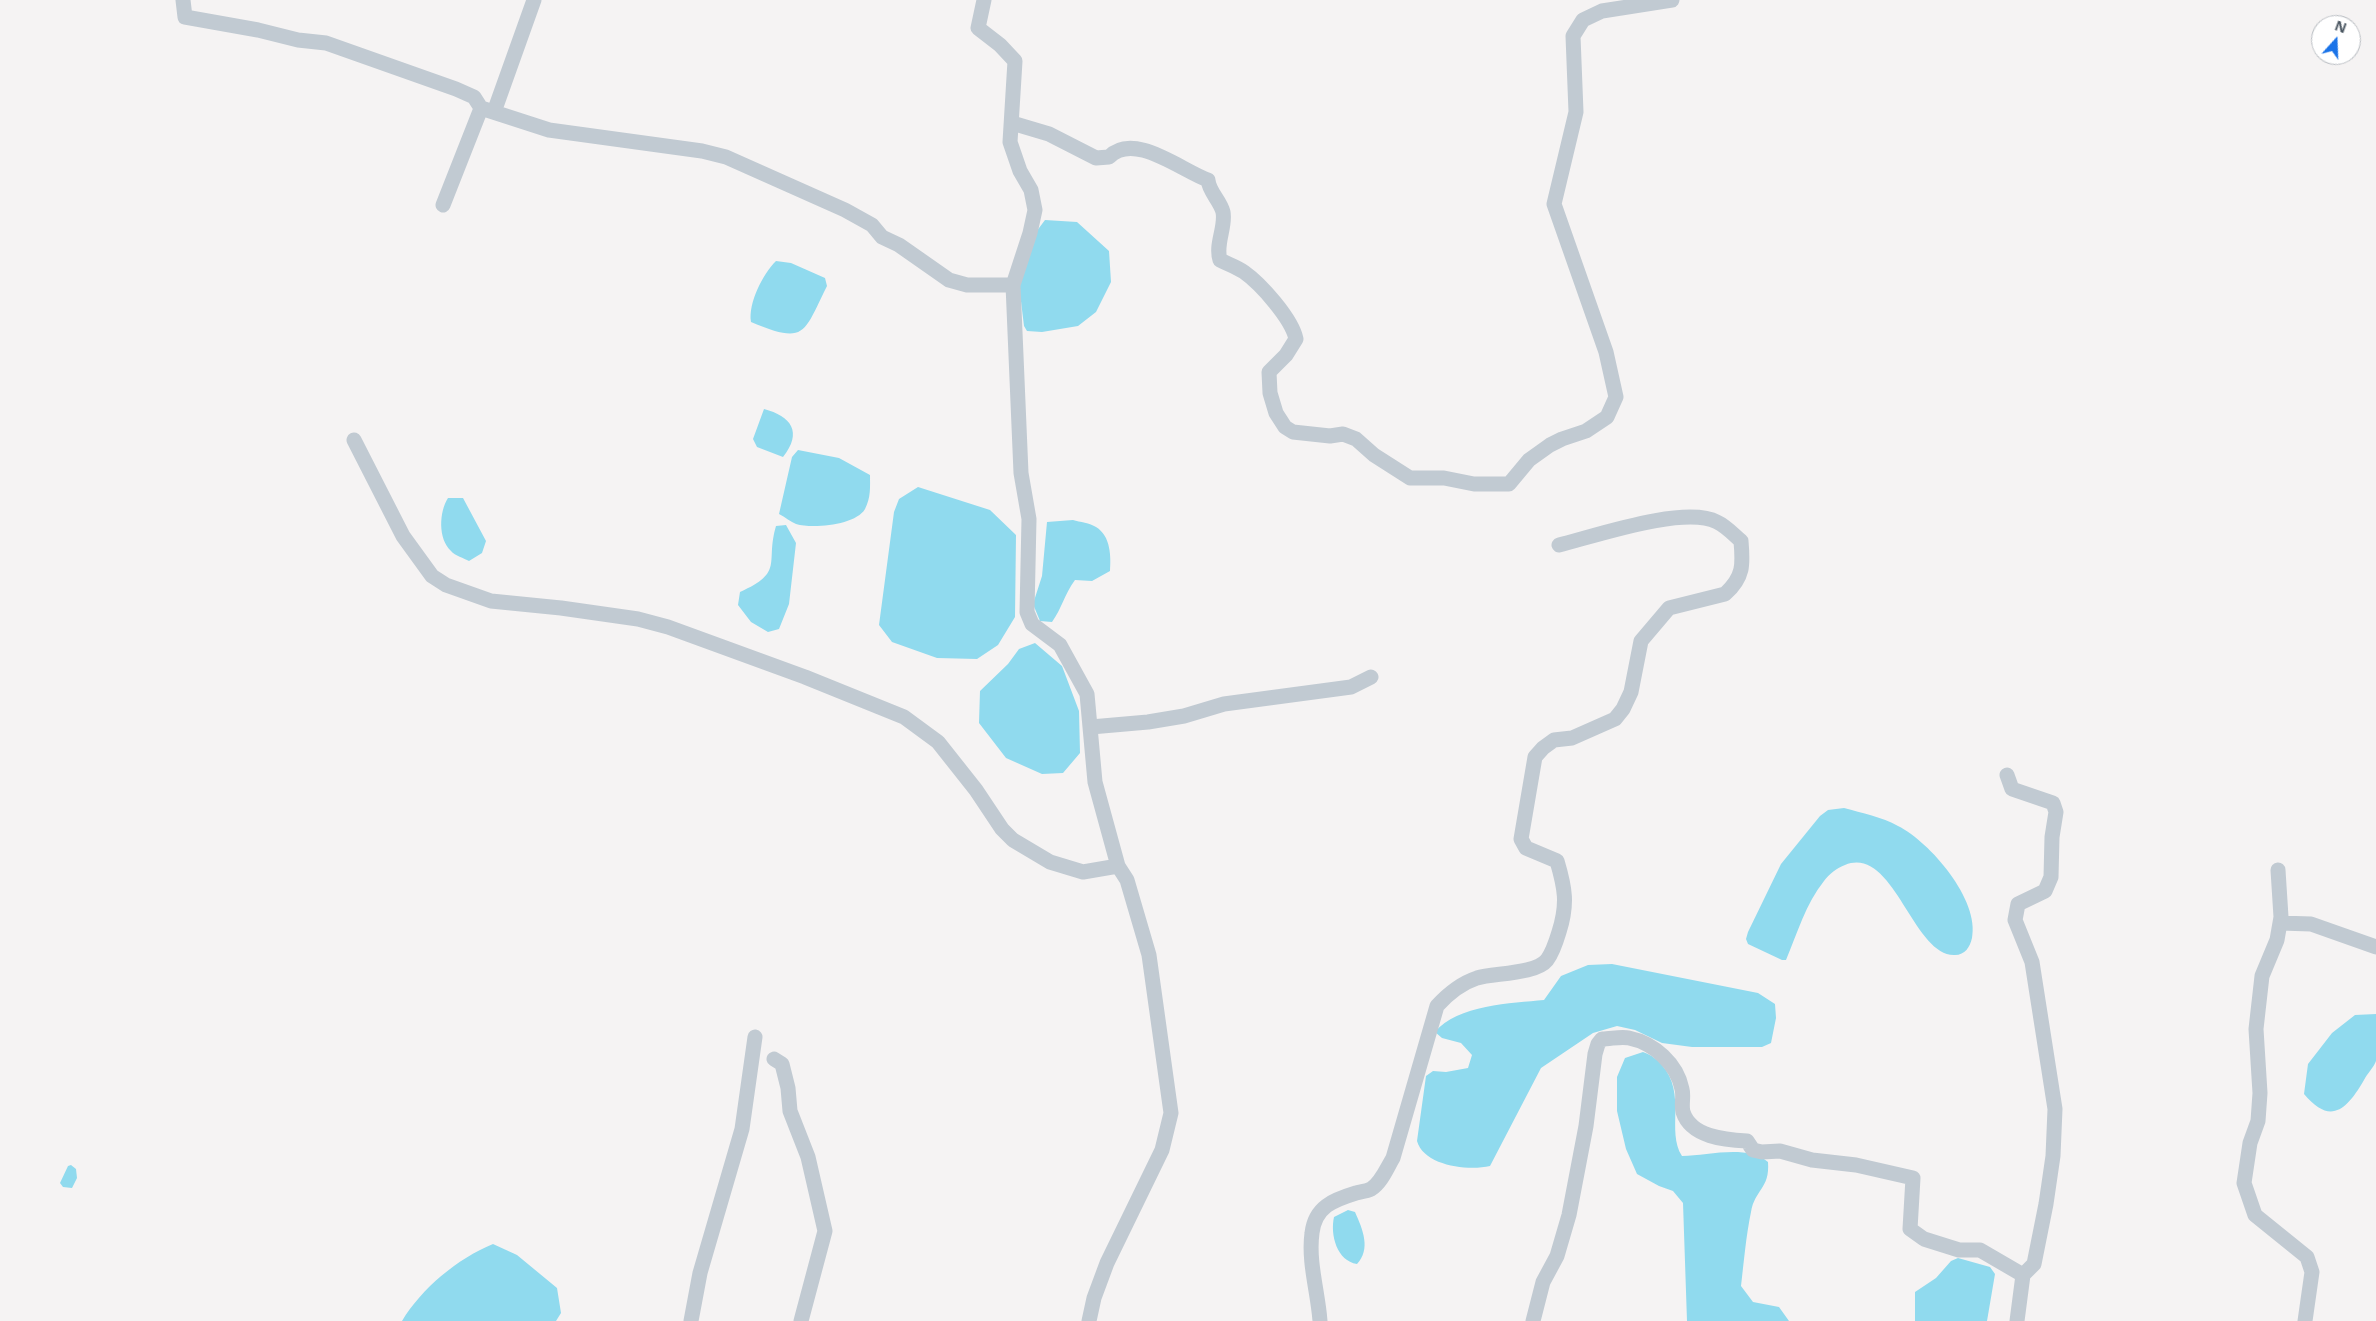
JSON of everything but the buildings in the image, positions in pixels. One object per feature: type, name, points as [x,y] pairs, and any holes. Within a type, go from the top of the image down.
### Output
[{"type":"street","points":[[183,0],[185,18],[326,44],[456,89],[474,98],[488,110],[549,130],[702,151],[726,157],[845,210],[872,225],[882,237],[899,246],[949,280],[967,285],[1013,285]]},
{"type":"street","points":[[443,205],[488,110],[534,0]]},
{"type":"street","points":[[984,0],[978,28],[1000,45],[1016,61],[1010,142],[1020,171],[1031,190],[1035,210],[1030,233],[1013,285],[1021,473],[1029,519],[1027,612],[1032,624],[1060,645],[1087,694],[1092,727],[1095,782],[1118,866],[1128,880],[1149,955],[1172,1113],[1162,1150],[1107,1263],[1088,1321]]},
{"type":"street","points":[[1012,123],[1049,134],[1096,158],[1109,157],[1122,149],[1151,152],[1195,176],[1208,180],[1208,187],[1224,214],[1218,247],[1220,260],[1244,272],[1274,303],[1294,328],[1296,338],[1286,355],[1269,372],[1268,383],[1276,413],[1285,427],[1293,432],[1330,436],[1343,434],[1356,439],[1374,456],[1410,478],[1444,478],[1474,484],[1510,484],[1530,460],[1550,445],[1586,431],[1607,417],[1616,397],[1606,352],[1554,204],[1576,112],[1573,36],[1583,20],[1602,11],[1672,0]]},
{"type":"street","points":[[354,440],[403,536],[432,576],[446,585],[491,601],[580,610],[668,627],[904,717],[938,742],[976,790],[1002,829],[1013,840],[1050,862],[1083,872],[1118,866]]},
{"type":"street","points":[[1320,1321],[1311,1250],[1312,1232],[1317,1214],[1332,1202],[1370,1189],[1380,1180],[1393,1158],[1436,1006],[1446,996],[1476,979],[1536,967],[1546,962],[1555,944],[1566,898],[1557,861],[1526,848],[1521,839],[1535,757],[1554,740],[1572,738],[1615,719],[1623,709],[1631,692],[1641,641],[1658,620],[1669,608],[1725,594],[1732,588],[1743,568],[1741,541],[1718,522],[1710,519],[1668,518],[1559,545]]},
{"type":"street","points":[[1092,727],[1148,722],[1184,716],[1224,704],[1351,687],[1371,677]]},
{"type":"street","points":[[2007,775],[2012,789],[2053,803],[2056,812],[2052,837],[2051,877],[2045,891],[2018,904],[2015,920],[2032,962],[2055,1109],[2053,1156],[2046,1204],[2034,1264],[2023,1275],[2017,1321]]},
{"type":"street","points":[[2278,870],[2280,923],[2278,940],[2262,976],[2256,1029],[2260,1103],[2258,1121],[2250,1143],[2244,1183],[2255,1215],[2307,1257],[2312,1272],[2305,1321]]},
{"type":"street","points":[[2280,923],[2311,924],[2376,947]]},
{"type":"street","points":[[691,1321],[700,1273],[742,1129],[755,1037]]},
{"type":"street","points":[[1533,1321],[1543,1282],[1557,1256],[1569,1216],[1583,1142],[1595,1054],[1602,1039],[1628,1038],[1644,1043],[1661,1053],[1674,1069],[1682,1089],[1683,1113],[1703,1134],[1746,1141],[1753,1150],[1762,1152],[1780,1151],[1812,1160],[1856,1165],[1913,1178],[1910,1229],[1924,1239],[1958,1250],[1980,1250],[2023,1275]]},
{"type":"street","points":[[774,1059],[782,1064],[788,1088],[790,1111],[808,1157],[825,1231],[801,1321]]},
{"type":"water","points":[[1045,220],[1077,222],[1109,251],[1111,282],[1096,312],[1078,326],[1042,332],[1027,331],[1024,326],[1019,285],[1036,232]]},
{"type":"water","points":[[776,261],[791,263],[825,278],[827,286],[813,315],[801,331],[783,333],[751,322],[754,298],[766,273]]},
{"type":"water","points":[[764,409],[781,416],[791,426],[792,440],[783,457],[757,447],[753,439]]},
{"type":"water","points":[[798,450],[839,458],[870,475],[870,492],[865,509],[853,519],[823,526],[796,524],[779,514],[792,457]]},
{"type":"water","points":[[918,487],[990,510],[1016,535],[1015,617],[998,645],[977,659],[937,658],[892,642],[879,625],[894,512],[899,499]]},
{"type":"water","points":[[448,498],[463,498],[486,541],[482,553],[469,561],[453,553],[444,540],[441,525],[443,510]]},
{"type":"water","points":[[1073,520],[1094,526],[1105,536],[1110,553],[1110,571],[1092,581],[1075,580],[1052,622],[1040,621],[1033,604],[1042,576],[1047,522]]},
{"type":"water","points":[[786,525],[796,543],[789,604],[779,629],[768,632],[751,622],[738,605],[740,592],[754,585],[768,572],[771,565],[776,526]]},
{"type":"water","points":[[1035,643],[1062,666],[1079,711],[1080,753],[1063,773],[1042,774],[1006,758],[979,723],[980,691],[1008,664],[1019,649]]},
{"type":"water","points":[[1844,808],[1879,818],[1898,826],[1911,834],[1938,858],[1961,890],[1968,907],[1972,923],[1972,938],[1964,952],[1955,955],[1940,951],[1927,939],[1890,885],[1877,871],[1862,863],[1842,866],[1826,878],[1807,909],[1786,960],[1782,960],[1748,944],[1746,939],[1748,932],[1781,864],[1820,816],[1828,810]]},
{"type":"water","points":[[1612,964],[1758,993],[1775,1004],[1776,1018],[1771,1043],[1762,1047],[1692,1047],[1662,1043],[1635,1030],[1617,1026],[1593,1033],[1541,1068],[1490,1166],[1459,1167],[1448,1165],[1428,1156],[1421,1149],[1417,1141],[1426,1076],[1433,1071],[1446,1072],[1468,1068],[1472,1055],[1461,1043],[1442,1038],[1435,1032],[1457,1016],[1471,1011],[1501,1004],[1544,1000],[1561,976],[1588,965]]},
{"type":"water","points":[[2376,1014],[2376,1061],[2351,1100],[2337,1110],[2330,1111],[2313,1104],[2304,1094],[2308,1064],[2332,1033],[2355,1015]]},
{"type":"water","points":[[1643,1052],[1658,1061],[1669,1076],[1675,1100],[1676,1135],[1682,1156],[1738,1152],[1749,1153],[1768,1162],[1765,1184],[1753,1204],[1751,1212],[1741,1286],[1753,1302],[1779,1307],[1789,1321],[1687,1321],[1683,1203],[1673,1191],[1637,1174],[1626,1149],[1617,1111],[1617,1077],[1625,1058]]},
{"type":"water","points":[[71,1165],[76,1169],[77,1178],[72,1188],[63,1187],[60,1183],[68,1166]]},
{"type":"water","points":[[1348,1210],[1355,1212],[1364,1239],[1364,1252],[1357,1264],[1344,1258],[1334,1239],[1334,1217]]},
{"type":"water","points":[[493,1244],[517,1255],[557,1288],[561,1313],[556,1321],[402,1321],[430,1286],[466,1258]]},
{"type":"water","points":[[1958,1258],[1990,1267],[1995,1274],[1987,1321],[1915,1321],[1915,1292],[1936,1278],[1951,1261]]}]
